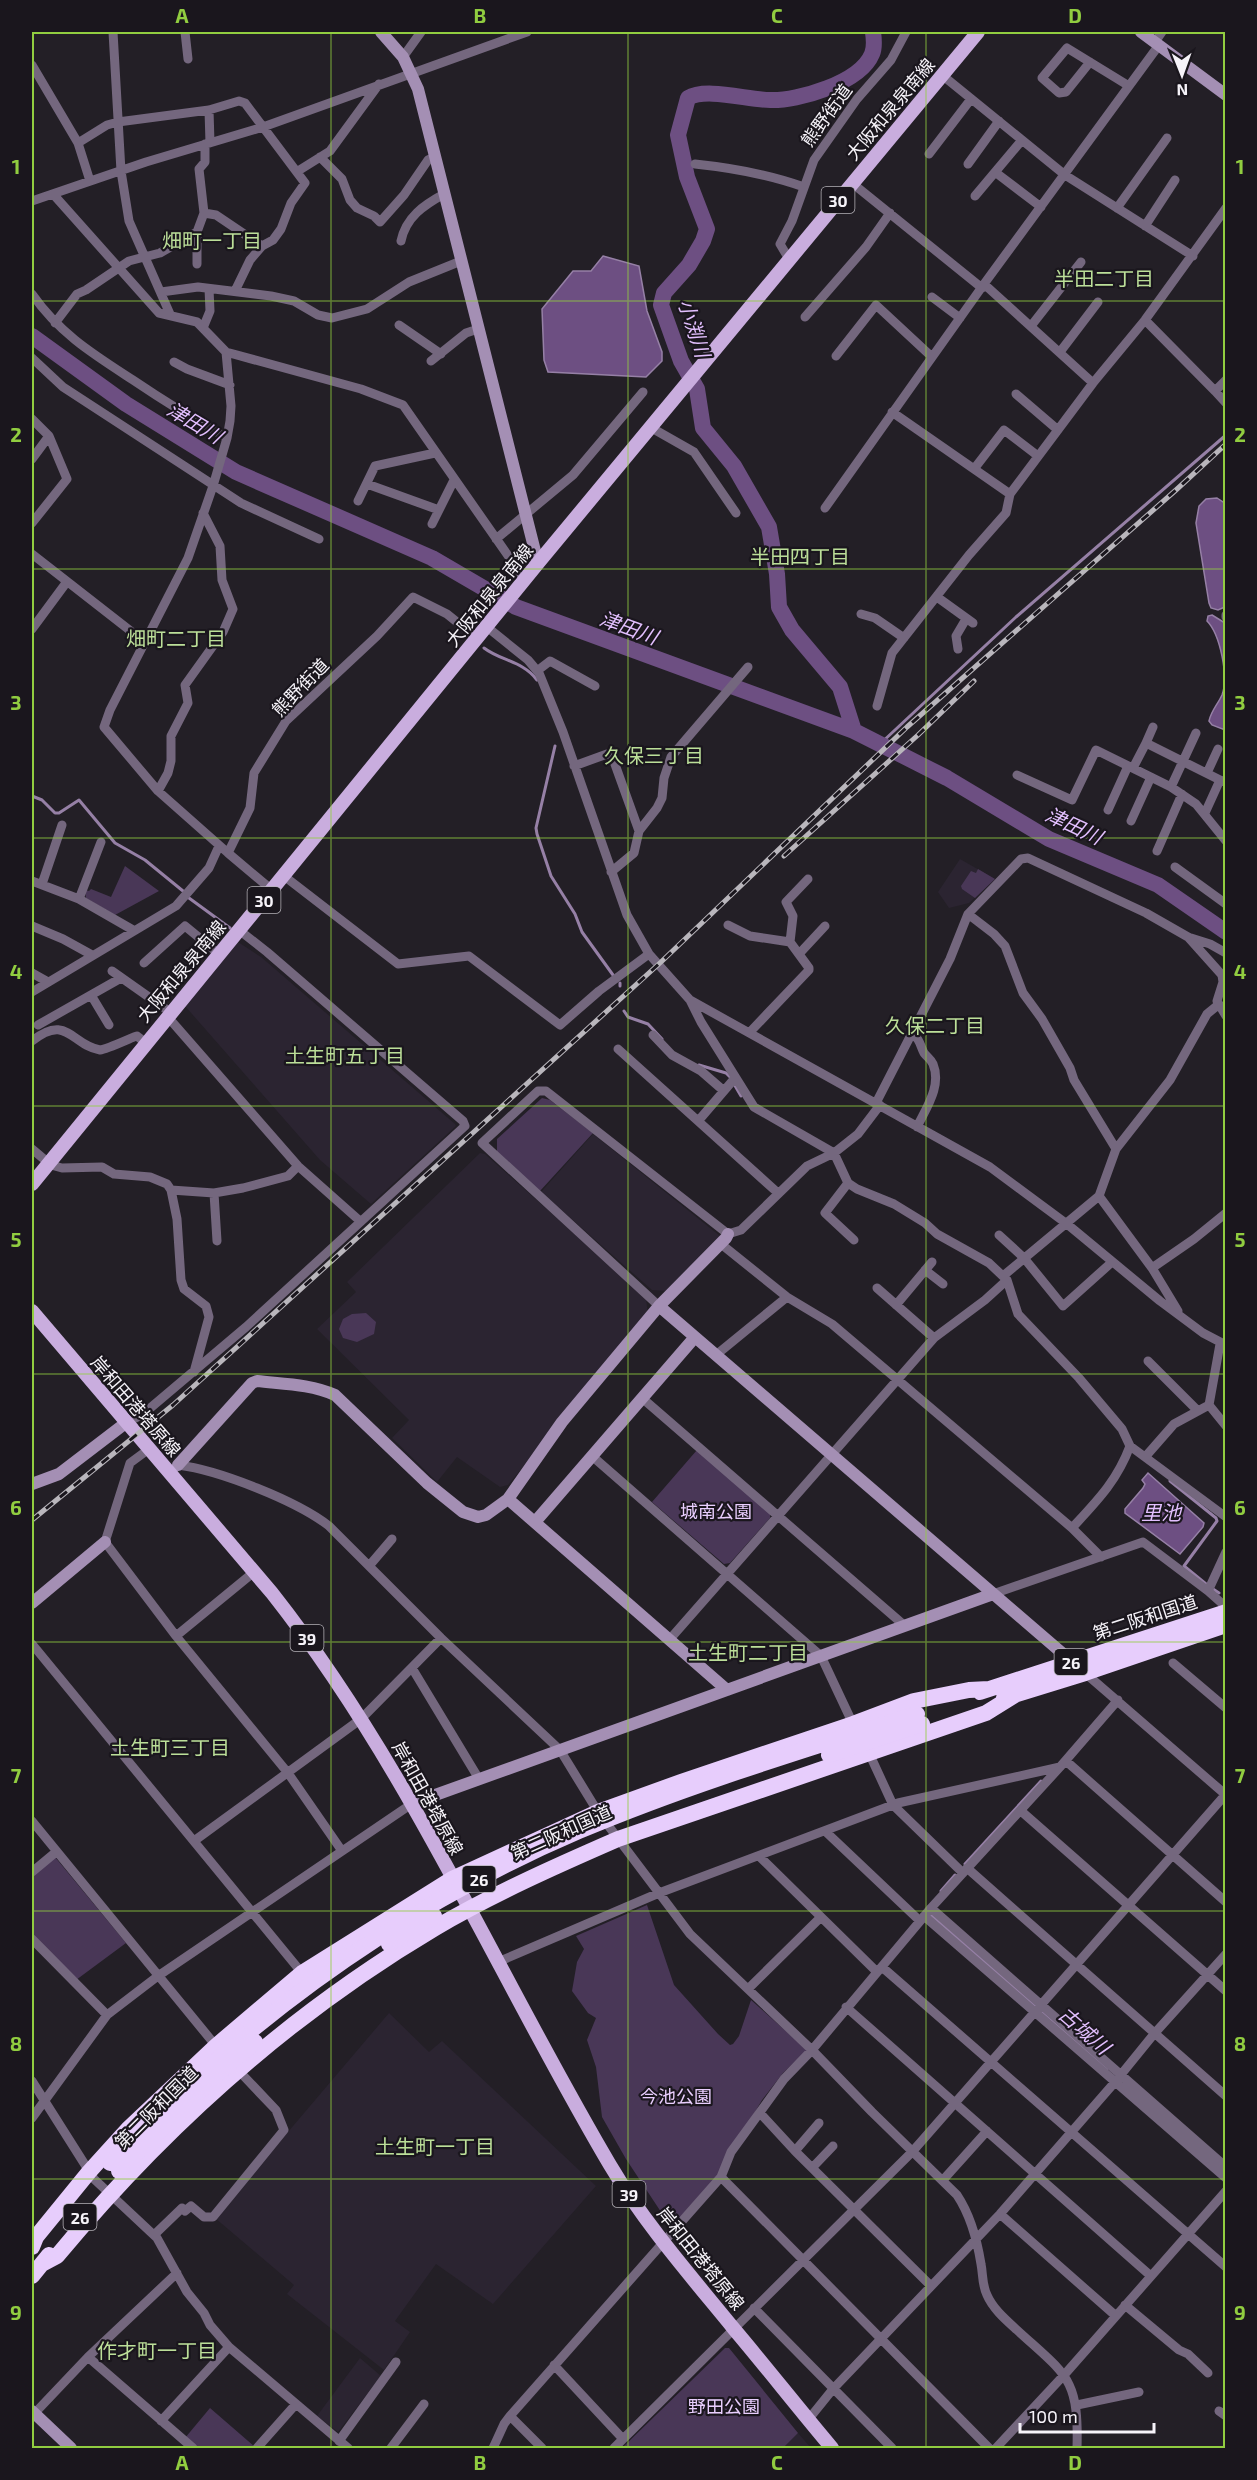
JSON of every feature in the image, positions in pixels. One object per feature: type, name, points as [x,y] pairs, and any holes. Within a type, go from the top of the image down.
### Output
[{"type":"highway","name":"第二阪和国道","points":[[919,1719],[989,1689],[1226,1612]]},
{"type":"highway","name":"第二阪和国道","points":[[99,2184],[198,2074],[276,2009],[378,1938],[452,1894],[556,1842],[711,1782],[919,1719],[1015,1695],[1085,1674],[1226,1625]]},
{"type":"highway","name":"26","points":[[35,2264],[57,2256],[128,2129],[216,2046],[302,1973],[452,1879],[598,1812],[914,1701],[969,1690],[989,1689]]},
{"type":"highway","name":"26","points":[[32,2247],[36,2237],[99,2184],[141,2160],[277,2037],[385,1960],[468,1910],[561,1863],[618,1839],[986,1713],[1015,1695]]},
{"type":"main road","name":"大阪和泉泉南線","points":[[32,1184],[538,563],[978,32]]},
{"type":"main road","name":"岸和田港塔原線","points":[[32,1311],[149,1449],[174,1468],[254,1572],[307,1636],[413,1803],[468,1910],[610,2166],[663,2244],[832,2448]]},
{"type":"street","points":[[113,32],[121,171],[129,221],[170,314]]},
{"type":"street","points":[[381,32],[403,57],[412,72],[538,563]]},
{"type":"street","points":[[403,57],[421,32]]},
{"type":"street","points":[[32,201],[262,127],[527,32]]},
{"type":"street","name":"熊野街道","points":[[789,259],[780,244],[792,221],[814,160],[857,99],[891,60],[906,32]]},
{"type":"street","points":[[1141,32],[1226,96]]},
{"type":"street","points":[[825,508],[1129,86],[1157,44],[1162,32]]},
{"type":"street","points":[[183,38],[188,59]]},
{"type":"street","points":[[1090,62],[1066,92],[1059,93],[1042,78],[1067,48],[1090,62],[1129,86]]},
{"type":"street","points":[[32,65],[78,143],[90,181]]},
{"type":"street","points":[[942,75],[1065,175],[1193,256]]},
{"type":"street","points":[[298,171],[330,152],[379,84]]},
{"type":"street","points":[[929,154],[971,99]]},
{"type":"street","points":[[78,143],[107,125],[118,122],[209,110],[239,100],[244,102],[305,183],[291,203],[281,229],[273,240],[262,246],[242,273],[235,291]]},
{"type":"street","points":[[197,264],[197,232],[204,213],[199,169],[205,162],[209,110]]},
{"type":"street","points":[[968,164],[999,121]]},
{"type":"street","points":[[1117,208],[1167,138]]},
{"type":"street","points":[[975,196],[1022,140]]},
{"type":"street","points":[[320,158],[342,179],[350,200],[357,208],[374,216],[380,222],[404,195],[428,160],[435,157]]},
{"type":"street","points":[[695,164],[729,167],[768,175],[804,187]]},
{"type":"street","points":[[995,172],[1041,207]]},
{"type":"street","points":[[1145,226],[1175,180]]},
{"type":"street","points":[[852,183],[983,286],[1094,383]]},
{"type":"street","points":[[52,194],[159,314],[170,314],[197,322],[226,352],[361,389],[403,405],[525,580]]},
{"type":"street","points":[[401,241],[411,218],[444,194]]},
{"type":"street","points":[[877,706],[892,653],[1006,513],[1010,494],[1145,320],[1226,208]]},
{"type":"street","points":[[204,213],[216,215],[262,246]]},
{"type":"street","points":[[805,317],[866,247],[890,213]]},
{"type":"street","points":[[54,323],[77,294],[86,291],[129,261],[160,253],[197,232]]},
{"type":"street","points":[[161,292],[198,287],[235,291],[294,301],[318,315],[332,318],[342,317],[367,309],[409,282],[422,279],[461,261]]},
{"type":"street","points":[[1030,326],[1081,262]]},
{"type":"street","points":[[203,328],[210,311],[209,289]]},
{"type":"street","points":[[32,294],[54,323],[96,356],[190,418],[227,438]]},
{"type":"street","points":[[932,297],[960,318]]},
{"type":"street","points":[[1060,352],[1098,302]]},
{"type":"street","points":[[836,356],[876,305],[932,357]]},
{"type":"street","points":[[1145,320],[1226,403]]},
{"type":"street","points":[[399,326],[441,354]]},
{"type":"street","points":[[431,361],[466,333],[478,329]]},
{"type":"street","points":[[226,352],[231,406],[227,438],[213,486],[188,558],[110,710],[104,727],[158,791],[272,890]]},
{"type":"street","points":[[32,358],[63,387],[213,486],[241,503],[319,539]]},
{"type":"street","points":[[174,362],[230,385]]},
{"type":"street","points":[[1215,392],[1226,380]]},
{"type":"street","points":[[496,539],[573,475],[643,392]]},
{"type":"street","points":[[1016,394],[1058,430]]},
{"type":"street","points":[[892,412],[1010,494]]},
{"type":"street","points":[[32,419],[49,436],[67,479],[32,523]]},
{"type":"street","points":[[650,428],[694,452],[736,513]]},
{"type":"street","points":[[974,469],[1004,430],[1038,456]]},
{"type":"street","points":[[32,459],[49,436]]},
{"type":"street","points":[[358,501],[375,466],[435,453]]},
{"type":"street","points":[[432,524],[454,480]]},
{"type":"street","points":[[366,484],[439,510]]},
{"type":"street","points":[[158,791],[171,760],[171,736],[188,703],[184,685],[223,632],[232,609],[222,580],[220,546],[203,513]]},
{"type":"street","points":[[32,554],[66,583],[146,643]]},
{"type":"street","points":[[32,630],[66,583]]},
{"type":"street","name":"熊野街道","points":[[228,853],[250,808],[254,773],[286,721],[377,636],[414,597],[447,614],[478,639]]},
{"type":"street","points":[[937,597],[969,621],[956,636],[957,649]]},
{"type":"street","points":[[861,614],[875,618],[904,638]]},
{"type":"street","points":[[487,627],[528,660],[545,684],[627,915],[649,954],[690,1000],[754,1107],[834,1153],[848,1183],[856,1189],[894,1204],[925,1223],[937,1234],[989,1263],[1005,1278],[1018,1314],[1079,1378],[1122,1429],[1130,1446],[1226,1517]]},
{"type":"street","points":[[537,671],[550,661],[595,686]]},
{"type":"street","points":[[611,872],[634,853],[639,831],[662,798],[664,778],[671,757],[748,668]]},
{"type":"street","points":[[1108,810],[1154,727]]},
{"type":"street","points":[[1171,787],[1196,733]]},
{"type":"street","points":[[1146,743],[1223,781],[1205,813]]},
{"type":"street","points":[[1207,773],[1218,749]]},
{"type":"street","points":[[1017,775],[1072,800],[1096,750],[1182,794],[1205,813],[1226,841]]},
{"type":"street","points":[[574,766],[607,754],[612,756],[639,831]]},
{"type":"street","points":[[1131,821],[1151,777]]},
{"type":"street","points":[[1157,851],[1182,794]]},
{"type":"street","points":[[42,884],[62,825]]},
{"type":"street","points":[[1215,828],[1226,826]]},
{"type":"street","points":[[79,899],[101,842]]},
{"type":"street","points":[[32,992],[176,906],[209,868],[219,846]]},
{"type":"street","points":[[174,1468],[252,1383],[257,1381],[306,1386],[335,1395],[427,1482],[471,1516],[486,1515],[508,1498],[562,1422],[659,1306],[724,1239],[741,1230],[807,1166],[834,1153],[858,1134],[878,1104],[950,959],[968,914],[1021,859],[1028,858],[1136,908],[1188,937],[1210,944],[1226,953]]},
{"type":"street","points":[[1175,867],[1226,904]]},
{"type":"street","points":[[284,876],[398,964],[469,956],[560,1025],[598,991],[649,954]]},
{"type":"street","points":[[750,1032],[809,970],[790,942],[793,916],[786,902],[808,879]]},
{"type":"street","points":[[32,881],[79,899],[133,930]]},
{"type":"street","points":[[968,914],[994,934],[1005,946],[1023,993],[1042,1019],[1070,1068],[1074,1080],[1116,1149]]},
{"type":"street","points":[[728,925],[750,936],[790,942]]},
{"type":"street","points":[[32,926],[92,955]]},
{"type":"street","points":[[144,963],[185,926],[219,954]]},
{"type":"street","points":[[799,954],[825,927]]},
{"type":"street","points":[[32,1484],[59,1474],[127,1422],[142,1415],[246,1327],[465,1126],[463,1120],[239,930]]},
{"type":"street","points":[[1188,937],[1222,975],[1223,982],[1217,1000],[1226,1016]]},
{"type":"street","points":[[112,971],[169,1014],[298,1166],[360,1221]]},
{"type":"street","points":[[32,973],[48,982]]},
{"type":"street","points":[[38,1025],[121,978]]},
{"type":"street","points":[[91,995],[109,1025]]},
{"type":"street","points":[[690,1000],[990,1167],[1223,1345],[1209,1405]]},
{"type":"street","points":[[670,1639],[934,1338],[985,1300],[1024,1258],[1099,1196],[1116,1149],[1170,1080],[1207,1014],[1218,1005]]},
{"type":"street","points":[[32,1041],[46,1031],[64,1030],[100,1050],[124,1043],[134,1036],[138,1036],[145,1043]]},
{"type":"street","points":[[912,1034],[916,1037],[925,1055],[932,1061],[936,1083],[917,1127]]},
{"type":"street","points":[[653,1035],[672,1054],[701,1071],[724,1091]]},
{"type":"street","points":[[618,1049],[778,1193]]},
{"type":"street","points":[[699,1120],[735,1078]]},
{"type":"street","points":[[614,2448],[912,2152],[1225,1795],[1118,1700],[1109,1696],[659,1306],[482,1143],[538,1091],[546,1091],[724,1239],[787,1297],[832,1324],[1072,1528],[1101,1557]]},
{"type":"street","points":[[32,1149],[47,1164],[63,1168],[102,1167],[114,1174],[150,1177],[167,1184],[171,1190],[177,1218],[181,1280],[184,1289],[206,1306],[209,1317],[194,1372]]},
{"type":"street","points":[[171,1190],[214,1193],[288,1176],[298,1166]]},
{"type":"street","points":[[848,1183],[825,1213],[854,1240]]},
{"type":"street","points":[[214,1193],[217,1241]]},
{"type":"street","points":[[1099,1196],[1152,1268],[1181,1315]]},
{"type":"street","points":[[1152,1268],[1226,1213]]},
{"type":"street","points":[[999,1235],[1024,1258],[1063,1306],[1112,1262]]},
{"type":"street","points":[[896,1305],[932,1262]]},
{"type":"street","points":[[925,1270],[943,1284]]},
{"type":"street","points":[[877,1288],[934,1338]]},
{"type":"street","points":[[716,1356],[787,1297]]},
{"type":"street","points":[[535,1522],[695,1337]]},
{"type":"street","points":[[1148,1361],[1197,1410]]},
{"type":"street","points":[[642,1398],[904,1626]]},
{"type":"street","points":[[1146,1456],[1174,1424],[1209,1405]]},
{"type":"street","points":[[1209,1405],[1226,1426]]},
{"type":"street","points":[[1072,1528],[1106,1491],[1122,1468],[1130,1446]]},
{"type":"street","points":[[32,1603],[105,1542],[130,1463],[149,1449]]},
{"type":"street","points":[[592,1456],[821,1656],[853,1724]]},
{"type":"street","points":[[174,1468],[196,1467],[296,1504],[329,1526],[441,1638],[560,1750],[598,1812],[690,1934],[812,2050],[912,2152],[943,2180],[966,2208],[976,2239],[987,2296],[1008,2322],[1065,2374],[1077,2405],[1077,2448]]},
{"type":"street","points":[[508,1498],[727,1690]]},
{"type":"street","points":[[369,1566],[392,1539]]},
{"type":"street","points":[[105,1542],[176,1636],[288,1773],[342,1851]]},
{"type":"street","points":[[32,2118],[107,2015],[158,1976],[413,1803],[1143,1542],[1226,1607]]},
{"type":"street","points":[[1208,1591],[1226,1552]]},
{"type":"street","points":[[176,1636],[254,1572]]},
{"type":"street","points":[[194,1841],[361,1719],[441,1638]]},
{"type":"street","points":[[32,1644],[302,1973]]},
{"type":"street","points":[[1173,1663],[1226,1708]]},
{"type":"street","points":[[412,1668],[479,1779]]},
{"type":"street","points":[[494,2448],[510,2416],[721,2177],[731,2152],[784,2079],[812,2050],[926,1914],[1063,1764],[1118,1700]]},
{"type":"street","points":[[869,1753],[892,1805],[965,1871],[1226,2096]]},
{"type":"street","points":[[498,1962],[659,1893],[892,1805],[1063,1764]]},
{"type":"street","points":[[1063,1764],[1226,1902]]},
{"type":"street","points":[[1021,1810],[1226,1991]]},
{"type":"street","points":[[32,1821],[216,2046]]},
{"type":"street","points":[[825,1831],[1039,2008],[1226,2178]]},
{"type":"street","points":[[32,1872],[56,1852]]},
{"type":"street","points":[[759,1856],[821,1917],[880,1969],[992,2061],[1226,2267]]},
{"type":"street","points":[[748,1989],[821,1917]]},
{"type":"street","points":[[32,1939],[107,2015]]},
{"type":"street","points":[[808,2420],[833,2389],[1000,2214],[1154,2034],[1226,1954]]},
{"type":"street","points":[[846,2007],[1151,2276]]},
{"type":"street","points":[[154,2235],[182,2208],[185,2211],[191,2206],[204,2217],[213,2217],[284,2130],[276,2110],[238,2070]]},
{"type":"street","points":[[1118,2078],[1226,2167]]},
{"type":"street","points":[[32,2081],[44,2103],[99,2184],[154,2235],[187,2292],[204,2313],[210,2325],[229,2347],[348,2448]]},
{"type":"street","points":[[760,2113],[853,2210],[931,2286]]},
{"type":"street","points":[[795,2151],[819,2123]]},
{"type":"street","points":[[943,2180],[987,2132]]},
{"type":"street","points":[[812,2168],[833,2146]]},
{"type":"street","points":[[721,2177],[989,2448]]},
{"type":"street","points":[[996,2448],[1065,2374],[1226,2191]]},
{"type":"street","points":[[1000,2214],[1116,2316]]},
{"type":"street","points":[[71,2448],[32,2413],[177,2273]]},
{"type":"street","points":[[1125,2305],[1179,2350],[1188,2354],[1208,2373]]},
{"type":"street","points":[[754,2308],[892,2448]]},
{"type":"street","points":[[161,2421],[229,2347]]},
{"type":"street","points":[[88,2357],[193,2448]]},
{"type":"street","points":[[339,2441],[396,2362]]},
{"type":"street","points":[[554,2365],[623,2439]]},
{"type":"street","points":[[1077,2405],[1139,2392]]},
{"type":"street","points":[[256,2448],[296,2404]]},
{"type":"street","points":[[391,2448],[424,2404]]},
{"type":"street","points":[[510,2416],[542,2448]]},
{"type":"shaded area","points":[[960,859],[995,879],[969,903],[949,908],[938,892]]},
{"type":"shaded area","points":[[238,942],[261,957],[455,1124],[456,1126],[371,1204],[320,1160],[185,1006]]},
{"type":"shaded area","points":[[593,1134],[720,1236],[720,1239],[667,1291],[652,1290],[541,1192]]},
{"type":"shaded area","points":[[480,1153],[485,1154],[646,1297],[648,1317],[508,1485],[500,1487],[457,1457],[437,1482],[392,1438],[409,1420],[317,1329],[356,1292],[347,1282]]},
{"type":"shaded area","points":[[389,2013],[429,2052],[442,2041],[596,2186],[493,2304],[436,2264],[395,2321],[410,2332],[384,2370],[287,2294],[294,2285],[215,2218]]},
{"type":"shaded area","points":[[360,2358],[381,2376],[338,2432],[317,2416]]},
{"type":"shaded area","points":[[798,2433],[811,2448],[783,2448]]},
{"type":"green space","points":[[125,866],[159,891],[115,915],[86,898],[85,890],[91,889],[111,897]]},
{"type":"green space","points":[[978,869],[995,879],[975,898],[961,886],[971,871],[976,873]]},
{"type":"green space","points":[[542,1098],[550,1100],[593,1133],[540,1191],[497,1153],[497,1139]]},
{"type":"green space","points":[[366,1313],[376,1322],[374,1334],[357,1342],[343,1338],[339,1329],[343,1319],[352,1314]]},
{"type":"green space","name":"城南公園","points":[[697,1450],[770,1513],[770,1518],[730,1563],[724,1564],[652,1502]]},
{"type":"green space","points":[[55,1857],[126,1943],[76,1980],[32,1934],[32,1875]]},
{"type":"green space","name":"今池公園","points":[[647,1905],[674,1985],[730,2045],[739,2036],[751,2000],[807,2050],[783,2073],[762,2100],[716,2178],[673,2225],[663,2215],[626,2159],[602,2117],[596,2067],[587,2040],[596,2018],[588,2013],[572,1991],[577,1962],[584,1949],[576,1936]]},
{"type":"green space","name":"野田公園","points":[[725,2348],[729,2348],[798,2433],[783,2448],[622,2448]]},
{"type":"green space","points":[[210,2408],[255,2447],[197,2448],[185,2438]]},
{"type":"water","points":[[603,256],[639,266],[647,311],[662,352],[662,361],[646,377],[548,372],[544,360],[542,309],[573,271],[591,271]]},
{"type":"water","points":[[1217,498],[1226,504],[1225,607],[1218,610],[1211,608],[1209,603],[1196,523],[1199,506],[1206,499]]},
{"type":"water","points":[[1212,615],[1225,623],[1225,730],[1212,725],[1209,721],[1224,687],[1222,656],[1216,636],[1207,621],[1208,616]]},
{"type":"water","name":"里池","points":[[1148,1473],[1204,1523],[1180,1554],[1125,1513],[1125,1509],[1143,1488],[1145,1484],[1142,1480]]},
{"type":"waterway","name":"小渕川","points":[[854,731],[840,687],[792,630],[779,607],[777,574],[769,527],[734,466],[703,428],[697,389],[681,361],[661,305],[664,293],[689,265],[707,229],[687,177],[678,135],[688,98],[696,95],[716,94],[782,100],[811,94],[842,82],[855,74],[872,54],[873,32]]},
{"type":"waterway","name":"津田川","points":[[32,336],[126,404],[236,472],[432,558],[516,607],[854,731],[947,778],[1049,839],[1158,885],[1226,932]]},
{"type":"waterway","points":[[880,744],[1016,617],[1226,435]]},
{"type":"waterway","points":[[484,648],[519,665],[537,680]]},
{"type":"waterway","points":[[555,746],[536,828],[537,834],[551,876],[575,914],[582,932],[613,975]]},
{"type":"waterway","points":[[32,796],[42,800],[55,813],[59,813],[79,800],[115,843],[145,860],[183,891]]},
{"type":"waterway","points":[[189,898],[230,928]]},
{"type":"waterway","points":[[624,1011],[628,1017],[648,1024],[662,1039]]},
{"type":"waterway","points":[[699,1065],[726,1073],[730,1077]]},
{"type":"waterway","points":[[734,1084],[741,1096]]},
{"type":"waterway","points":[[1170,1481],[1216,1518],[1217,1521],[1184,1566],[1206,1584]]},
{"type":"waterway","points":[[1213,1589],[1219,1593]]},
{"type":"waterway","points":[[965,1864],[1041,1781]]},
{"type":"waterway","points":[[941,1891],[955,1875]]},
{"type":"waterway","name":"古城川","points":[[929,1913],[1107,2069]]},
{"type":"railway","points":[[32,1520],[173,1405],[661,962],[907,727],[1226,444]]},
{"type":"railway","points":[[784,856],[974,681]]},
{"type":"district","name":"畑町一丁目","points":[[212,240]]},
{"type":"district","name":"半田二丁目","points":[[1104,278]]},
{"type":"district","name":"半田四丁目","points":[[800,556]]},
{"type":"district","name":"畑町二丁目","points":[[176,638]]},
{"type":"district","name":"久保三丁目","points":[[654,755]]},
{"type":"district","name":"久保二丁目","points":[[935,1025]]},
{"type":"district","name":"土生町五丁目","points":[[345,1055]]},
{"type":"district","name":"土生町二丁目","points":[[748,1652]]},
{"type":"district","name":"土生町三丁目","points":[[170,1747]]},
{"type":"district","name":"土生町一丁目","points":[[435,2146]]},
{"type":"district","name":"作才町一丁目","points":[[157,2350]]}]
